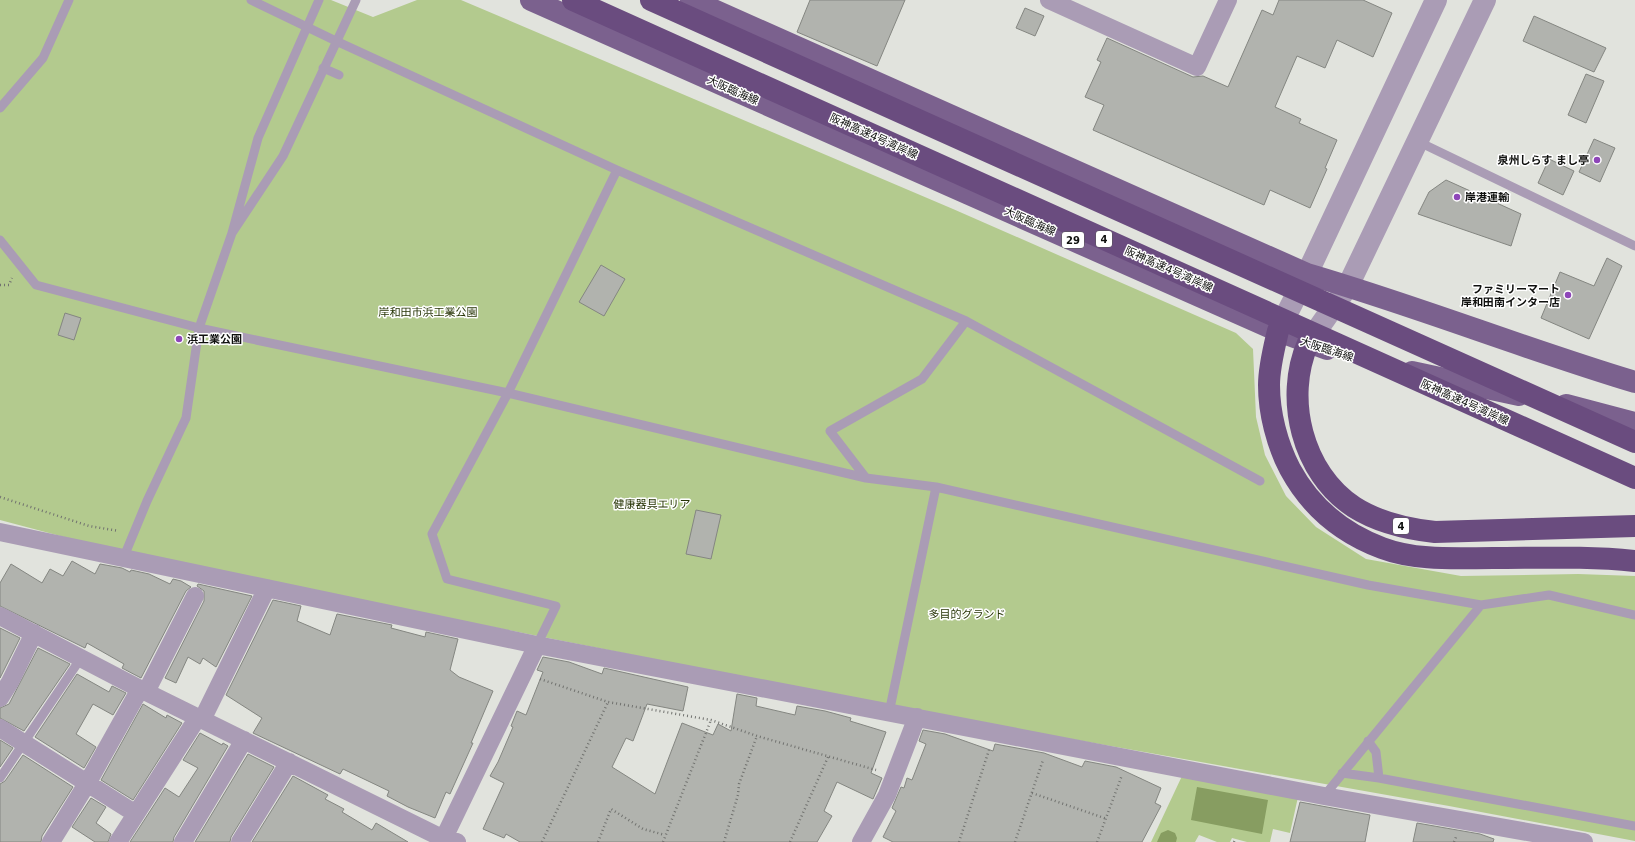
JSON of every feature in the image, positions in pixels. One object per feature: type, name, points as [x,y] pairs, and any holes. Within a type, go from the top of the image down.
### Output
[{"type":"highway","name":"阪神高速4号湾岸線","points":[[573,0],[1635,478]]},
{"type":"highway","points":[[651,0],[1635,442]]},
{"type":"highway","name":"4","points":[[1278,331],[1273,352],[1269,384],[1273,420],[1283,455],[1300,488],[1323,513],[1352,534],[1383,548],[1419,556],[1635,561]]},
{"type":"highway","name":"4","points":[[1308,343],[1300,362],[1297,385],[1298,412],[1304,440],[1321,472],[1334,489],[1354,506],[1380,520],[1408,529],[1435,532],[1635,526]]},
{"type":"main road","name":"大阪臨海線","points":[[531,0],[1308,343],[1378,365],[1574,407],[1635,423]]},
{"type":"main road","points":[[691,0],[1307,274],[1348,286],[1590,369],[1635,382]]},
{"type":"street","points":[[1049,0],[1197,67],[1228,0]]},
{"type":"street","points":[[1278,331],[1307,274],[1436,0]]},
{"type":"street","points":[[1308,343],[1348,286],[1419,142],[1486,0]]},
{"type":"street","points":[[0,532],[536,645],[889,713],[917,716],[1324,796],[1584,842]]},
{"type":"street","points":[[118,842],[200,718],[267,588]]},
{"type":"street","points":[[51,842],[143,691],[195,596]]},
{"type":"street","points":[[0,616],[143,691],[448,841],[536,645]]},
{"type":"street","points":[[0,698],[10,682],[34,633]]},
{"type":"street","points":[[861,842],[887,794],[917,716]]},
{"type":"street","points":[[0,728],[88,782],[136,814]]},
{"type":"street","points":[[183,842],[244,740]]},
{"type":"street","points":[[240,842],[289,762]]},
{"type":"lane","points":[[0,108],[43,58],[69,0]]},
{"type":"lane","points":[[251,0],[308,28],[617,170],[966,321],[1260,481]]},
{"type":"lane","points":[[123,559],[186,418],[199,328],[232,234],[258,138],[308,28],[319,0]]},
{"type":"lane","points":[[232,234],[284,156],[323,68],[356,0]]},
{"type":"lane","points":[[323,68],[339,75]]},
{"type":"lane","points":[[1419,142],[1635,246]]},
{"type":"lane","points":[[536,645],[556,606],[447,579],[432,534],[508,393],[617,170]]},
{"type":"lane","points":[[0,240],[36,285],[199,328],[508,393],[866,478],[936,486],[1368,584],[1481,605],[1550,595],[1635,615]]},
{"type":"lane","points":[[866,478],[830,431],[922,379],[966,321]]},
{"type":"lane","points":[[889,713],[936,486]]},
{"type":"lane","points":[[1324,796],[1481,605]]},
{"type":"lane","points":[[0,778],[81,658]]},
{"type":"lane","points":[[1368,741],[1376,752],[1379,778]]},
{"type":"lane","points":[[1342,773],[1379,778],[1635,826]]},
{"type":"path","points":[[0,497],[89,526],[134,533]]},
{"type":"path","points":[[523,673],[608,702],[711,720],[757,736],[894,776]]},
{"type":"path","points":[[542,842],[608,702]]},
{"type":"path","points":[[663,842],[711,720]]},
{"type":"path","points":[[724,842],[738,795],[739,784],[757,736]]},
{"type":"path","points":[[1015,842],[1050,742]]},
{"type":"path","points":[[959,842],[990,747]]},
{"type":"path","points":[[790,842],[828,757]]},
{"type":"path","points":[[1097,842],[1107,819],[1122,774]]},
{"type":"path","points":[[1032,793],[1107,819]]},
{"type":"path","points":[[598,842],[611,808],[643,829],[666,835]]},
{"type":"green space","name":"岸和田市浜工業公園","points":[[0,0],[331,0],[373,17],[417,0],[461,0],[953,209],[1236,333],[1253,349],[1256,417],[1265,455],[1286,496],[1316,527],[1366,559],[1461,576],[1578,574],[1635,576],[1635,841],[1449,806],[913,711],[132,555],[0,520]]},
{"type":"green space","points":[[1182,776],[1298,797],[1290,833],[1273,829],[1270,842],[1247,842],[1232,838],[1230,842],[1217,842],[1199,835],[1195,842],[1151,842]]},
{"type":"shaded area","points":[[1197,787],[1268,800],[1262,834],[1191,820]]},
{"type":"shaded area","points":[[1168,830],[1175,833],[1177,838],[1176,842],[1157,842],[1161,833]]},
{"type":"building","points":[[810,0],[905,0],[877,66],[797,32]]},
{"type":"building","points":[[1279,0],[1363,0],[1392,13],[1373,57],[1337,40],[1325,68],[1297,56],[1275,107],[1301,119],[1299,123],[1337,140],[1325,168],[1327,169],[1310,208],[1270,190],[1264,205],[1093,130],[1104,105],[1085,97],[1101,62],[1097,60],[1107,38],[1193,77],[1203,76],[1228,87],[1262,10],[1273,15]]},
{"type":"building","points":[[1025,8],[1044,16],[1035,36],[1016,28]]},
{"type":"building","points":[[1534,16],[1606,48],[1594,72],[1523,41]]},
{"type":"building","points":[[1586,74],[1604,81],[1586,123],[1568,115]]},
{"type":"building","name":"泉州しらす まし亭","points":[[1594,139],[1615,148],[1600,182],[1579,172]]},
{"type":"building","points":[[1549,159],[1574,171],[1563,195],[1538,183]]},
{"type":"building","name":"岸港運輸","points":[[1446,180],[1521,214],[1511,246],[1418,214],[1429,192]]},
{"type":"building","points":[[1607,258],[1622,266],[1589,339],[1541,318],[1560,272],[1594,286]]},
{"type":"building","points":[[601,265],[625,279],[604,316],[579,302]]},
{"type":"building","points":[[65,313],[81,318],[74,340],[58,335]]},
{"type":"building","points":[[696,510],[721,515],[711,559],[686,554]]},
{"type":"building","points":[[72,561],[95,574],[100,564],[122,568],[130,572],[131,570],[149,574],[170,584],[173,579],[181,581],[191,587],[186,591],[141,678],[122,668],[124,664],[87,643],[85,648],[0,606],[0,583],[11,564],[42,583],[50,569],[63,576]]},
{"type":"building","points":[[198,584],[252,596],[216,667],[203,658],[200,664],[188,657],[176,683],[165,678],[204,601],[204,591],[197,586]]},
{"type":"building","points":[[273,600],[301,606],[297,621],[330,635],[337,614],[392,625],[391,628],[425,637],[426,632],[458,639],[450,670],[459,677],[493,691],[471,743],[473,743],[450,794],[446,792],[435,818],[408,807],[387,796],[389,791],[343,769],[340,774],[253,733],[262,718],[226,695]]},
{"type":"building","points":[[0,628],[20,638],[0,678]]},
{"type":"building","points":[[38,648],[70,664],[24,731],[0,718],[0,708],[9,704]]},
{"type":"building","points":[[543,657],[569,662],[602,674],[604,668],[688,687],[683,711],[647,704],[633,741],[626,738],[612,767],[655,794],[682,723],[713,735],[718,724],[731,731],[737,694],[757,698],[756,706],[795,715],[797,706],[825,711],[851,718],[850,721],[886,732],[871,773],[882,778],[873,799],[837,782],[824,811],[832,816],[817,842],[520,842],[506,834],[504,838],[483,829],[504,783],[490,776],[498,762],[513,727],[511,726],[517,711],[526,715],[543,672],[537,670]]},
{"type":"building","points":[[77,674],[109,692],[112,686],[126,693],[113,715],[93,704],[76,734],[96,747],[84,768],[35,737]]},
{"type":"building","points":[[143,704],[166,718],[167,715],[182,723],[133,800],[101,780]]},
{"type":"building","points":[[923,730],[945,734],[993,751],[995,744],[1044,753],[1082,767],[1085,761],[1116,767],[1161,788],[1155,803],[1161,806],[1142,842],[893,842],[883,837],[896,811],[892,808],[901,787],[904,788],[907,778],[912,780],[926,744],[919,741]]},
{"type":"building","points":[[200,733],[222,745],[223,743],[228,746],[174,837],[173,842],[130,842],[165,788],[179,797],[198,768],[183,760]]},
{"type":"building","points":[[0,740],[13,748],[0,767]]},
{"type":"building","points":[[248,754],[274,767],[231,837],[230,842],[195,842]]},
{"type":"building","points":[[23,755],[73,787],[42,836],[41,842],[0,842],[0,784],[5,781]]},
{"type":"building","points":[[293,776],[328,795],[325,799],[344,809],[342,812],[372,830],[376,823],[408,842],[252,842]]},
{"type":"building","points":[[91,798],[106,807],[96,823],[111,834],[108,842],[95,842],[72,827]]},
{"type":"building","points":[[1300,802],[1370,815],[1365,842],[1290,842]]},
{"type":"building","points":[[1417,823],[1480,834],[1494,839],[1493,842],[1413,842]]},
{"type":"place","name":"泉州しらす まし亭","points":[[1597,160]]},
{"type":"place","name":"岸港運輸","points":[[1457,197]]},
{"type":"place","name":"ファミリーマート 岸和田南インター店","points":[[1568,295]]},
{"type":"place","name":"浜工業公園","points":[[179,339]]},
{"type":"park label","name":"健康器具エリア","points":[[652,504]]},
{"type":"park label","name":"多目的グランド","points":[[967,614]]}]
